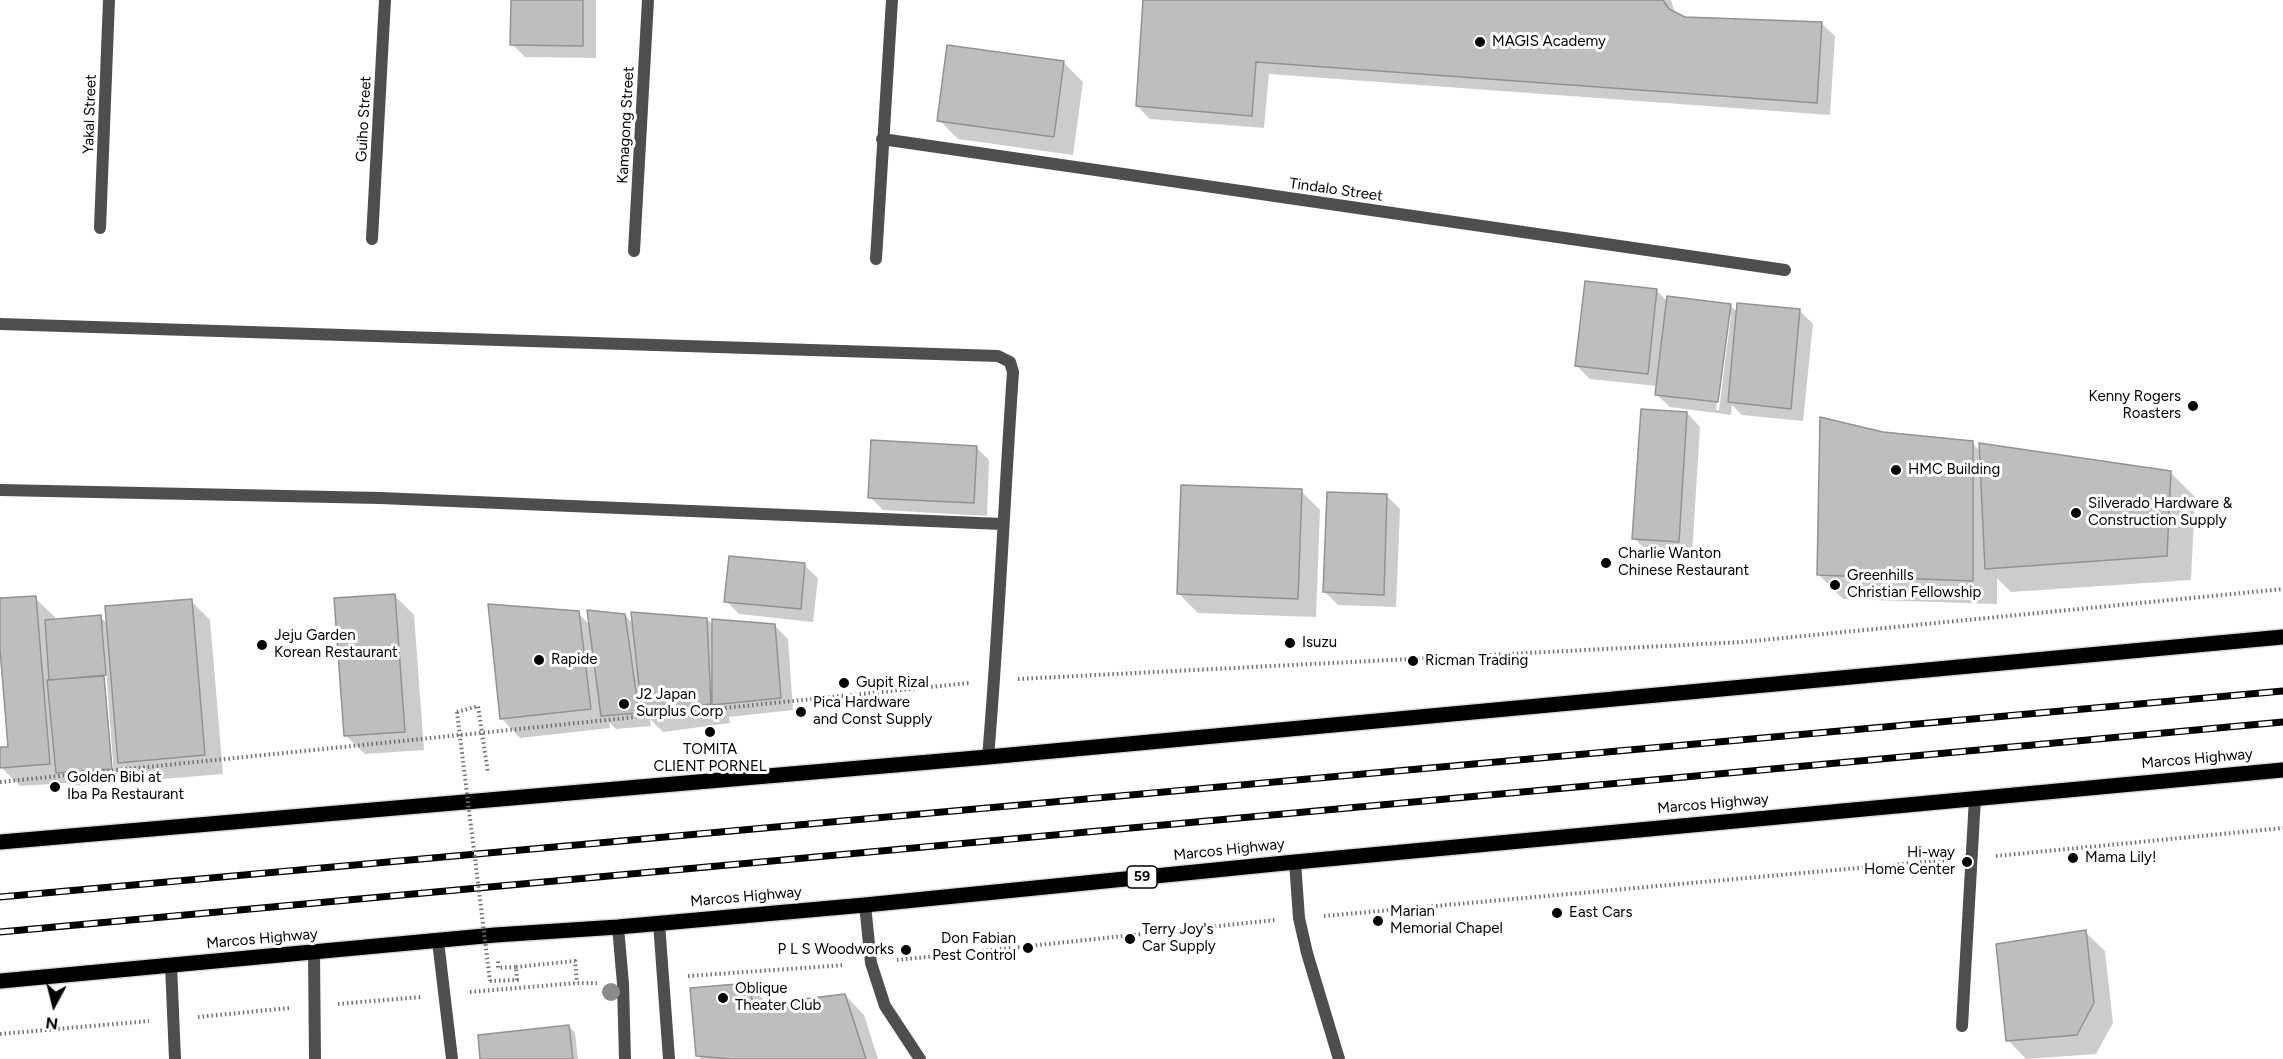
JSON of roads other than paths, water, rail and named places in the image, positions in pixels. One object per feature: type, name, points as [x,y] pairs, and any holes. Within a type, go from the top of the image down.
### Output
[{"type":"main road","points":[[0,842],[988,758],[2283,637]]},
{"type":"main road","name":"Marcos Highway","points":[[0,981],[866,905],[1295,862],[2283,770]]},
{"type":"street","name":"Yakal Street","points":[[100,228],[109,0]]},
{"type":"street","name":"Guiho Street","points":[[372,239],[386,0]]},
{"type":"street","name":"Kamagong Street","points":[[634,251],[648,0]]},
{"type":"street","points":[[876,259],[892,0]]},
{"type":"street","name":"Tindalo Street","points":[[882,139],[1785,270]]},
{"type":"street","points":[[0,324],[998,357],[1010,362],[1013,372],[988,758]]},
{"type":"street","points":[[0,490],[380,498],[1002,524]]},
{"type":"street","points":[[1962,1026],[1975,798]]},
{"type":"street","points":[[1295,862],[1299,918],[1307,952],[1340,1059]]},
{"type":"street","points":[[866,905],[871,963],[885,1006],[920,1059]]},
{"type":"street","points":[[659,923],[669,1059]]},
{"type":"street","points":[[618,927],[623,984],[625,1059]]},
{"type":"street","points":[[438,941],[452,1059]]},
{"type":"street","points":[[314,952],[315,1059]]},
{"type":"street","points":[[171,965],[175,1059]]},
{"type":"railway","points":[[0,897],[2283,691]]},
{"type":"railway","points":[[0,932],[2283,722]]},
{"type":"place","name":"MAGIS Academy","points":[[1480,42]]},
{"type":"place","name":"Kenny Rogers Roasters","points":[[2193,406]]},
{"type":"place","name":"HMC Building","points":[[1896,470]]},
{"type":"place","name":"Silverado Hardware & Construction Supply","points":[[2076,513]]},
{"type":"place","name":"Charlie Wanton Chinese Restaurant","points":[[1606,563]]},
{"type":"place","name":"Greenhills Christian Fellowship","points":[[1835,585]]},
{"type":"place","name":"Isuzu","points":[[1290,643]]},
{"type":"place","name":"Jeju Garden Korean Restaurant","points":[[262,645]]},
{"type":"place","name":"Rapide","points":[[539,660]]},
{"type":"place","name":"Ricman Trading","points":[[1413,661]]},
{"type":"place","name":"Gupit Rizal","points":[[844,683]]},
{"type":"place","name":"J2 Japan Surplus Corp","points":[[624,704]]},
{"type":"place","name":"Pica Hardware and Const Supply","points":[[801,712]]},
{"type":"place","name":"TOMITA CLIENT PORNEL","points":[[710,732]]},
{"type":"place","name":"Golden Bibi at Iba Pa Restaurant","points":[[55,787]]},
{"type":"place","name":"Mama Lily!","points":[[2073,858]]},
{"type":"place","name":"Hi-way Home Center","points":[[1967,862]]},
{"type":"place","name":"East Cars","points":[[1557,913]]},
{"type":"place","name":"Marian Memorial Chapel","points":[[1378,921]]},
{"type":"place","name":"Terry Joy's Car Supply","points":[[1130,939]]},
{"type":"place","name":"Don Fabian Pest Control","points":[[1028,948]]},
{"type":"place","name":"P L S Woodworks","points":[[906,950]]},
{"type":"place","name":"Oblique Theater Club","points":[[723,998]]}]
